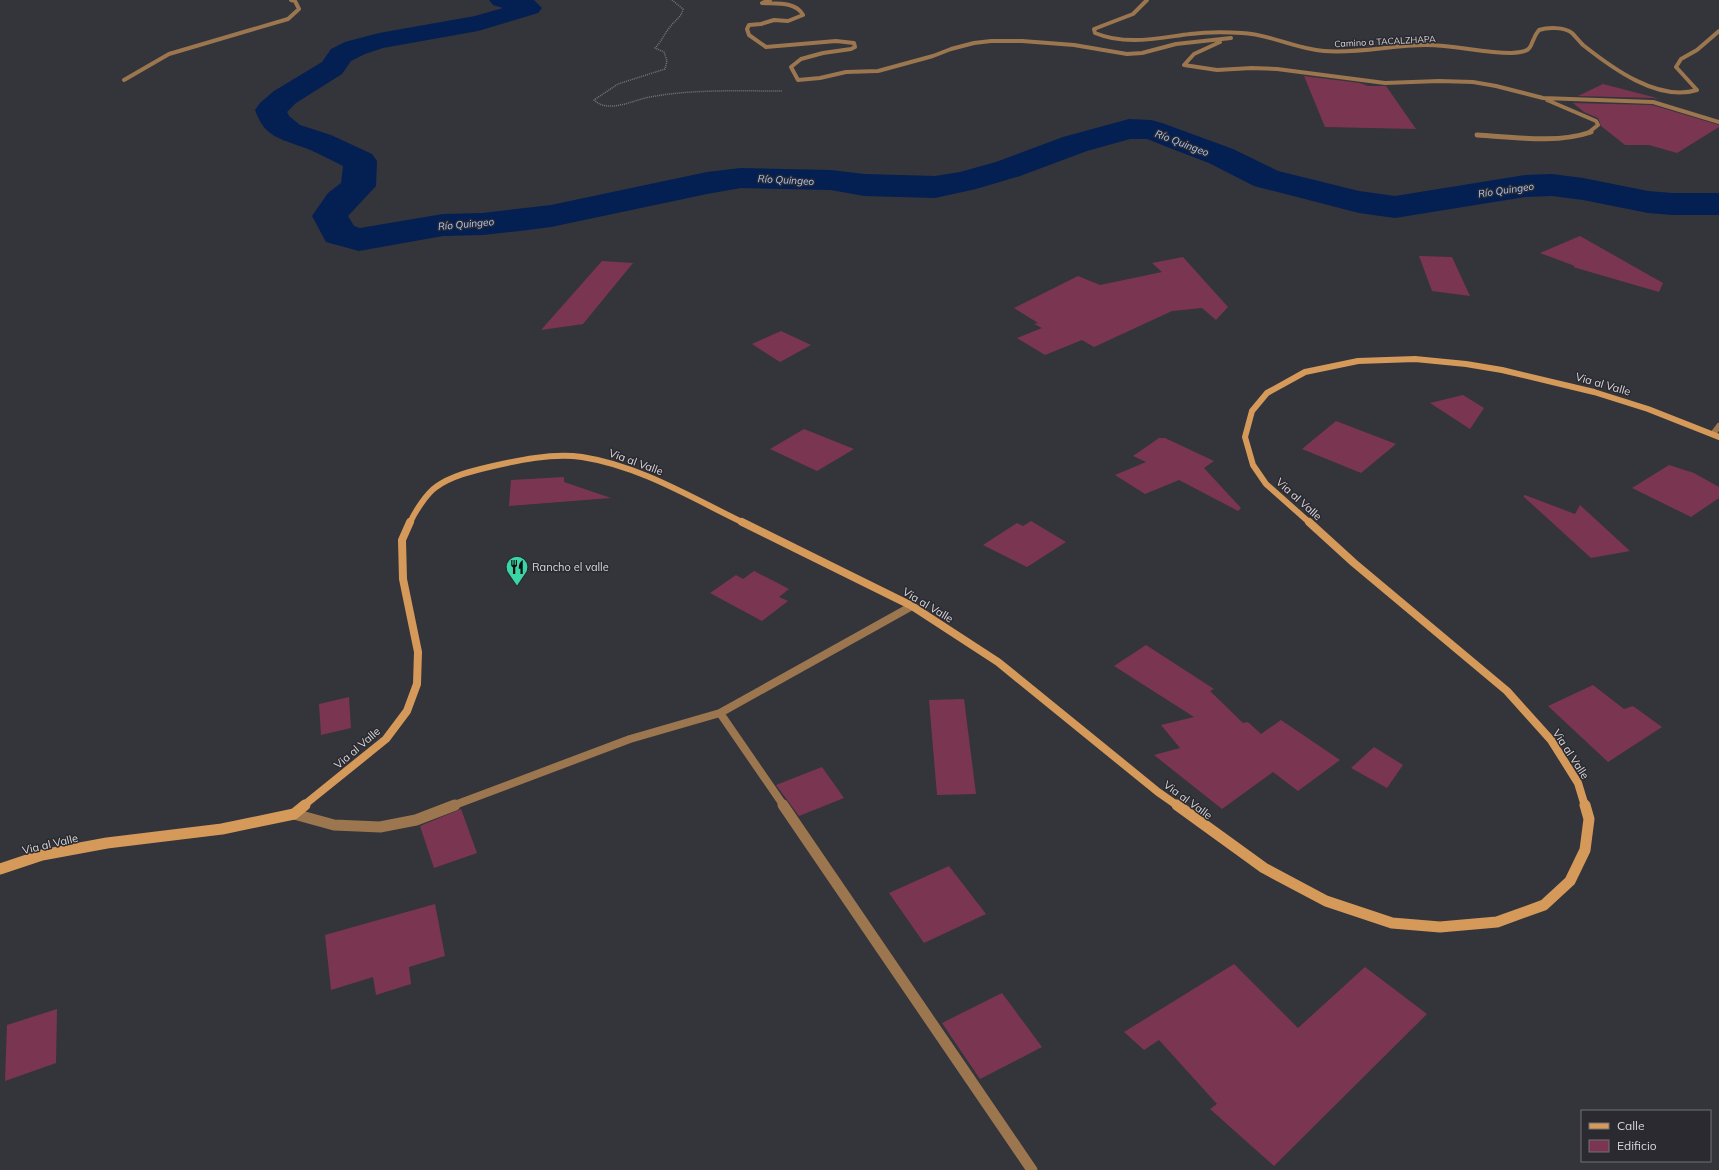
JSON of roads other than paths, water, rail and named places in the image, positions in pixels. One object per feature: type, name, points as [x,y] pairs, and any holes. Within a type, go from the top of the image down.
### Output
[{"type":"main road","name":"Via al Valle","points":[[0,869],[42,855],[107,843],[222,830],[294,814],[386,739],[407,711],[417,684],[418,652],[403,579],[402,540],[414,514],[424,501],[436,487],[456,476],[483,468],[518,460],[581,456],[615,464],[648,476],[912,606],[998,662],[1158,792],[1264,868],[1326,901],[1392,922],[1440,927],[1497,922],[1544,905],[1570,881],[1585,850],[1589,819],[1578,783],[1551,740],[1507,691],[1354,563],[1266,484],[1253,465],[1245,438],[1252,411],[1267,393],[1305,372],[1358,360],[1415,359],[1466,364],[1502,370],[1594,392],[1648,409],[1716,436]]},
{"type":"street","points":[[124,80],[169,54],[288,19],[299,9],[295,1],[291,0]]},
{"type":"street","points":[[770,0],[762,3],[797,7],[804,15],[788,21],[774,20],[749,26],[747,29],[749,35],[766,47],[836,41],[854,43],[854,46],[851,49],[823,53],[801,59],[791,67],[798,80],[820,78],[846,72],[878,71],[951,49],[974,43],[991,41],[1022,41],[1074,45],[1127,54],[1142,53],[1176,44],[1262,34]]},
{"type":"street","name":"Camino a TACALZHAPA","points":[[1147,0],[1133,14],[1094,29],[1095,33],[1103,38],[1126,40],[1210,32],[1262,34],[1291,45],[1321,51],[1366,50],[1427,45],[1508,54],[1520,53],[1530,49],[1536,33],[1541,29],[1554,28],[1572,33],[1576,40],[1583,46],[1623,74],[1662,89],[1691,93],[1697,90],[1676,67],[1681,59],[1697,50],[1719,31]]},
{"type":"street","points":[[1231,38],[1214,44],[1199,52],[1184,62],[1184,65],[1217,70],[1252,68],[1277,69],[1385,83],[1439,81],[1473,82],[1496,86],[1542,98],[1596,122],[1598,125],[1591,132],[1572,136],[1530,138],[1478,136]]},
{"type":"street","points":[[1542,98],[1653,102],[1719,122]]},
{"type":"street","points":[[1716,436],[1719,426]]},
{"type":"street","points":[[294,814],[334,825],[380,827],[416,820],[630,739],[720,713],[912,606]]},
{"type":"street","points":[[720,713],[1032,1170]]},
{"type":"waterway","name":"Río Quingeo","points":[[502,0],[522,3],[529,8],[478,23],[379,41],[355,48],[341,55],[332,68],[285,97],[271,110],[275,121],[289,132],[319,142],[360,161],[358,186],[341,201],[330,216],[339,234],[359,240],[443,225],[483,224],[551,216],[707,183],[741,178],[831,180],[864,185],[935,187],[964,182],[1008,169],[1075,144],[1129,129],[1151,130],[1187,143],[1221,156],[1266,179],[1359,202],[1395,207],[1525,186],[1552,185],[1583,189],[1648,202],[1672,204],[1719,204]]},
{"type":"place","name":"Rancho el valle","points":[[517,586]]}]
